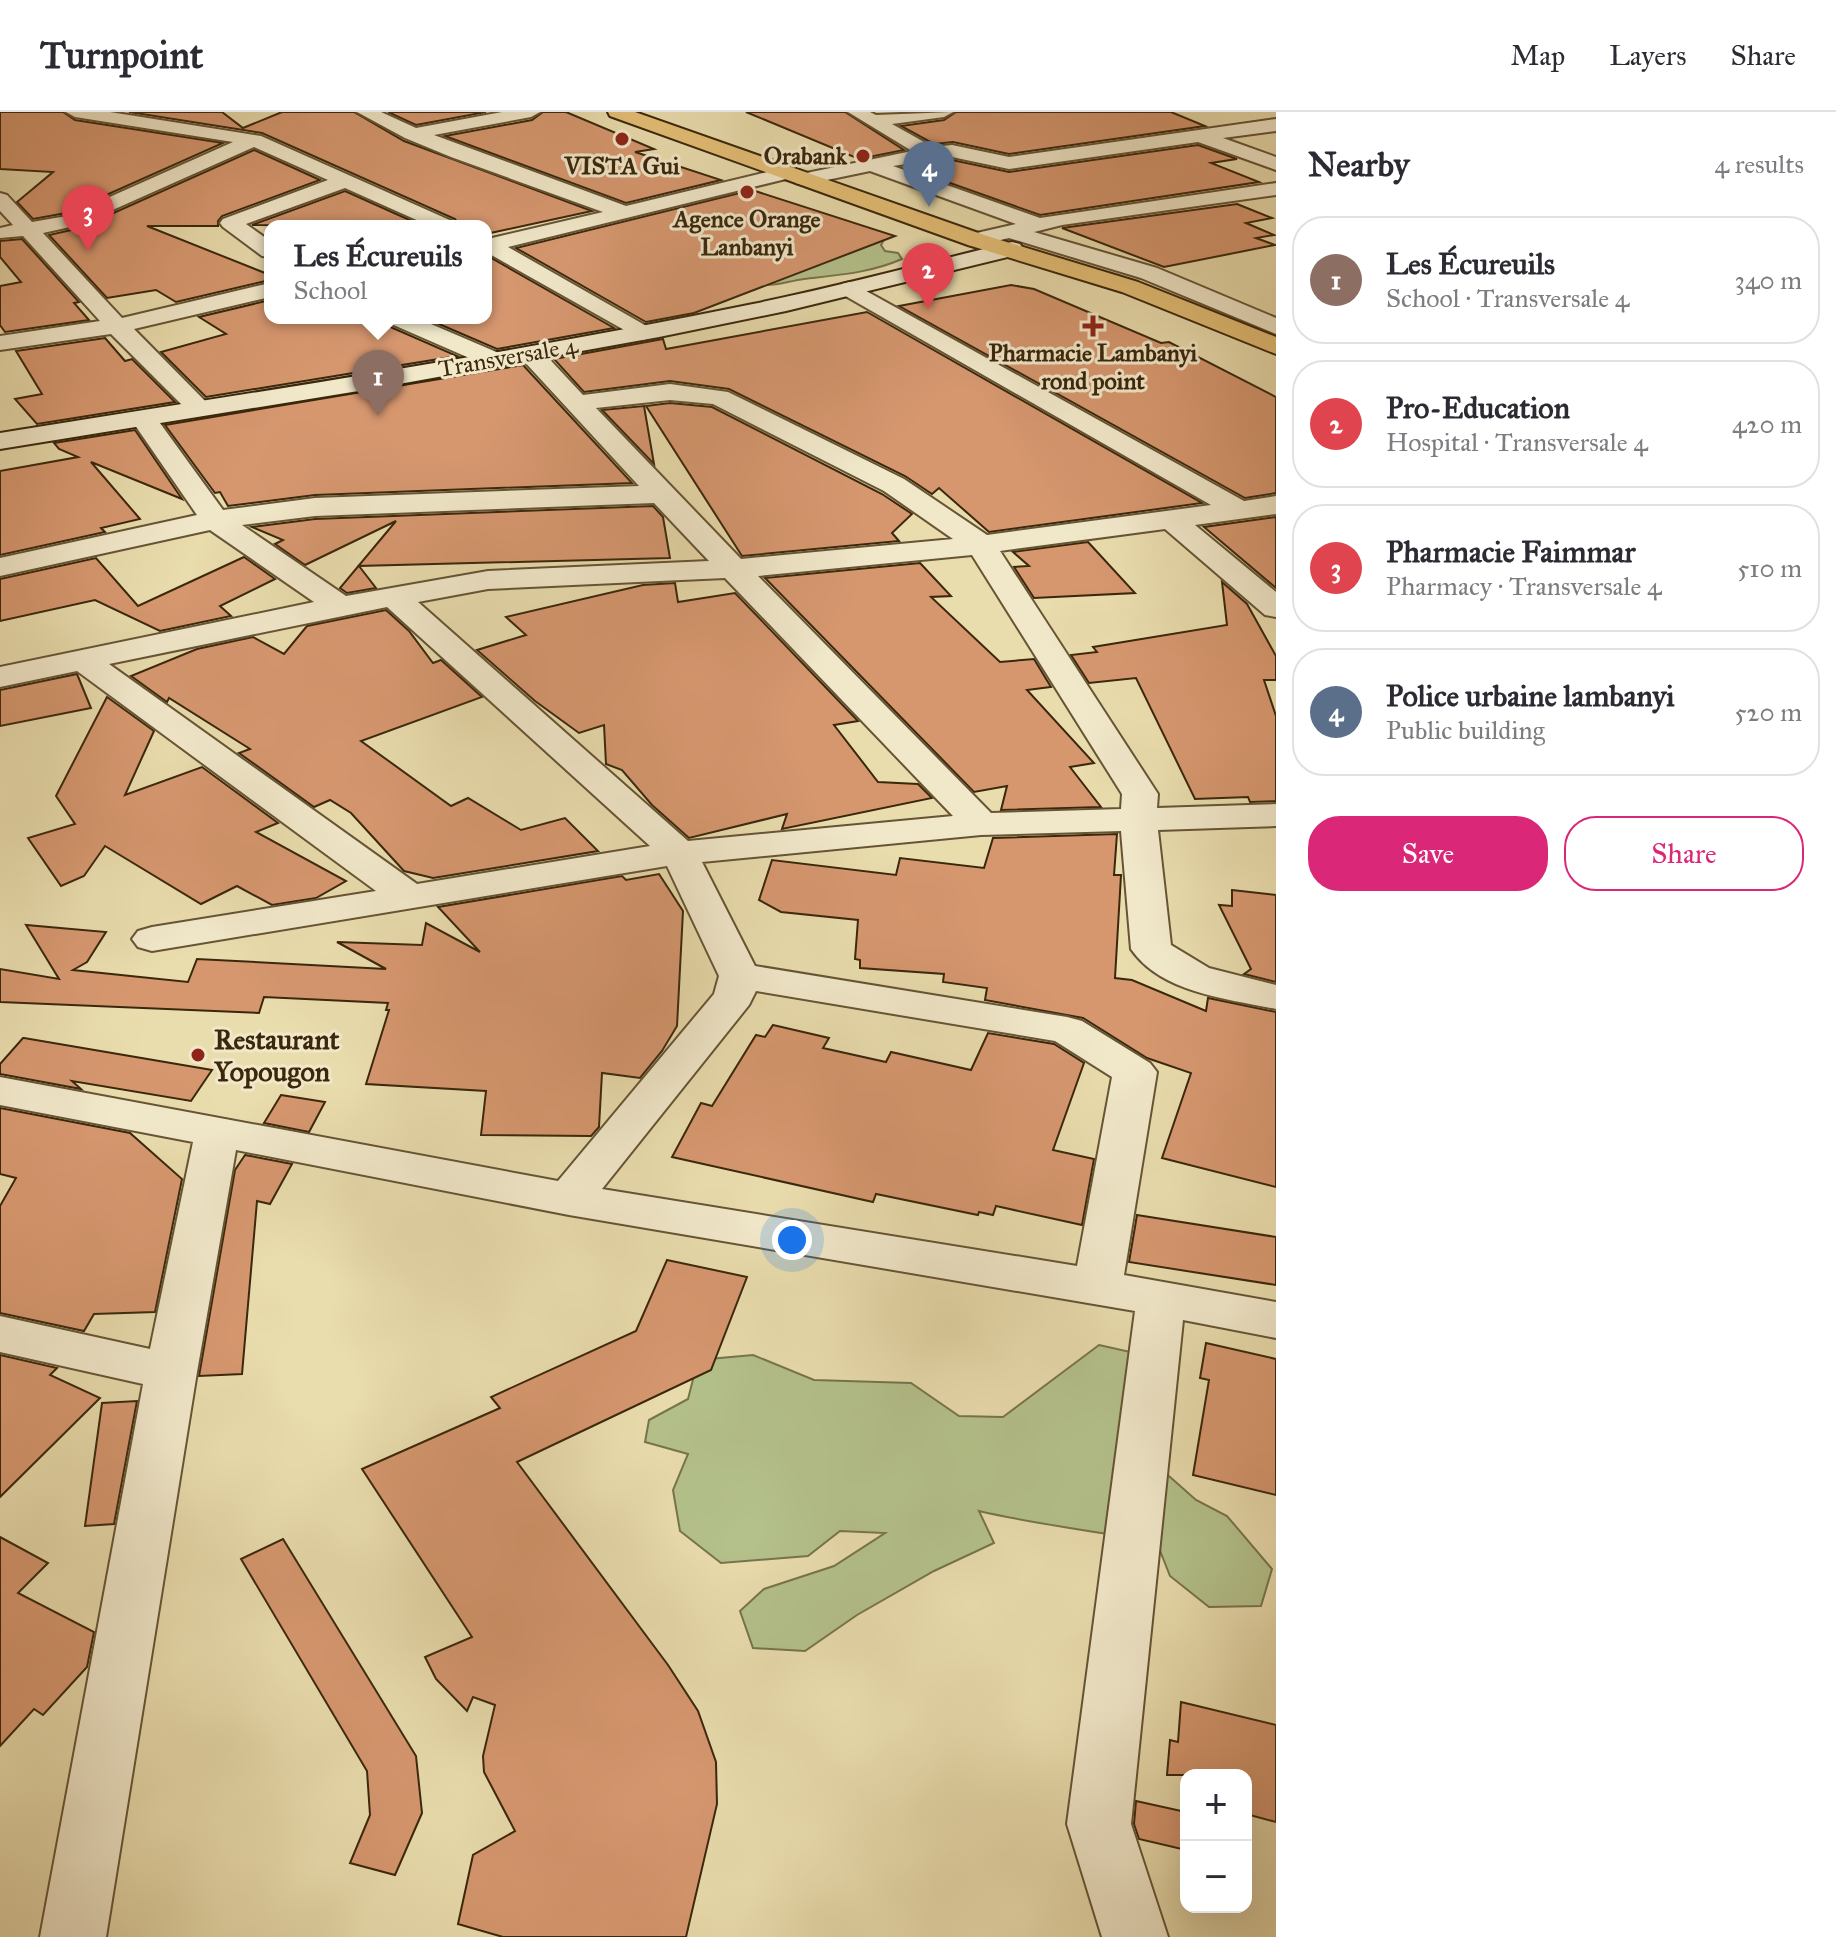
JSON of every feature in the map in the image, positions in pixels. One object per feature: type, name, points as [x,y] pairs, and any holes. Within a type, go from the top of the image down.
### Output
[{"type":"main road","points":[[617,112],[976,240],[1011,240],[1276,346]]},
{"type":"main road","name":"Transversale 4","points":[[0,441],[201,410],[642,333],[850,289],[1011,240]]},
{"type":"street","points":[[75,112],[152,118],[213,133],[252,130],[345,181],[433,220]]},
{"type":"street","points":[[366,112],[412,134],[626,213]]},
{"type":"street","points":[[412,134],[531,112]]},
{"type":"street","points":[[865,116],[944,112]]},
{"type":"street","points":[[865,116],[930,153]]},
{"type":"street","points":[[492,243],[795,176],[930,153],[952,151],[1009,163],[1276,125]]},
{"type":"street","points":[[0,234],[72,221],[252,130]]},
{"type":"street","points":[[1198,135],[1276,164]]},
{"type":"street","points":[[871,165],[1039,225]]},
{"type":"street","points":[[264,247],[230,223],[345,181]]},
{"type":"street","points":[[1011,240],[1039,225],[1276,189]]},
{"type":"street","points":[[0,199],[117,326],[201,410]]},
{"type":"street","points":[[1011,240],[1149,273],[1276,327]]},
{"type":"street","points":[[492,246],[642,333]]},
{"type":"street","points":[[850,289],[1240,510]]},
{"type":"street","points":[[0,343],[117,326],[264,291]]},
{"type":"street","points":[[411,324],[492,359]]},
{"type":"street","points":[[531,354],[661,494],[981,824]]},
{"type":"street","points":[[577,403],[670,392],[719,397],[894,485],[981,545],[1140,794],[1138,817],[1151,949],[1174,969],[1214,983],[1276,997]]},
{"type":"street","points":[[143,418],[215,520],[340,606]]},
{"type":"street","points":[[0,567],[215,520],[315,507],[661,494]]},
{"type":"street","points":[[0,677],[340,606],[488,580],[733,568],[981,545],[1276,505]]},
{"type":"street","points":[[1172,520],[1276,608]]},
{"type":"street","points":[[393,596],[679,853],[739,976],[734,996],[569,1199]]},
{"type":"street","points":[[83,660],[408,896]]},
{"type":"street","points":[[152,939],[679,853],[981,824],[1276,815]]},
{"type":"street","points":[[739,976],[1067,1030],[1135,1072],[1098,1287]]},
{"type":"street","points":[[0,1091],[569,1199],[1098,1287],[1276,1320]]},
{"type":"street","points":[[73,1937],[171,1372],[217,1134]]},
{"type":"street","points":[[1135,1937],[1099,1824],[1161,1300]]},
{"type":"street","points":[[0,1334],[171,1372]]},
{"type":"green space","points":[[885,238],[881,245],[885,251],[898,253],[902,259],[854,273],[762,285]]},
{"type":"green space","points":[[1099,1345],[1135,1353],[1161,1469],[1196,1500],[1227,1516],[1272,1569],[1261,1606],[1209,1607],[1170,1576],[1157,1543],[979,1511],[994,1543],[934,1571],[857,1615],[805,1651],[753,1648],[740,1611],[764,1589],[834,1566],[885,1533],[840,1531],[808,1556],[721,1563],[680,1531],[673,1490],[688,1454],[645,1442],[649,1420],[688,1399],[698,1360],[753,1355],[814,1380],[911,1383],[959,1416],[1003,1417]]},
{"type":"building","points":[[0,112],[63,112],[75,120],[223,143],[66,213],[33,219],[17,202],[53,172],[0,169]]},
{"type":"building","points":[[129,112],[222,112],[243,128],[282,112],[354,112],[404,141],[592,211],[492,233],[492,220],[456,220],[262,133]]},
{"type":"building","points":[[388,112],[486,112],[416,125]]},
{"type":"building","points":[[543,112],[566,112],[654,149],[635,152],[721,180],[626,203],[445,136],[532,120]]},
{"type":"building","points":[[746,112],[845,112],[904,150],[859,159]]},
{"type":"building","points":[[956,112],[1171,112],[1205,126],[1009,154],[953,142],[934,144],[901,126],[944,120]]},
{"type":"building","points":[[1198,145],[1237,159],[1211,163],[1259,182],[1040,215],[905,167],[952,160],[1009,172]]},
{"type":"building","points":[[254,150],[320,180],[222,216],[218,226],[147,226],[264,273],[264,281],[176,302],[156,290],[107,298],[49,235],[80,228]]},
{"type":"building","points":[[752,190],[895,236],[694,313],[646,322],[516,248]]},
{"type":"building","points":[[345,191],[410,220],[266,220]]},
{"type":"building","points":[[1237,204],[1272,218],[1246,223],[1274,235],[1256,238],[1275,245],[1164,267],[1062,228]]},
{"type":"building","points":[[22,239],[79,302],[74,303],[89,320],[5,332],[0,325],[0,286],[21,282],[0,257],[0,241]]},
{"type":"building","points":[[492,258],[614,328],[497,349],[439,324],[492,324]]},
{"type":"building","points":[[1011,285],[1034,289],[1161,343],[1169,342],[1276,397],[1276,493],[1245,498],[899,306]]},
{"type":"building","points":[[264,301],[264,324],[386,324],[457,356],[206,397],[161,352],[226,334],[199,317]]},
{"type":"building","points":[[867,312],[1202,503],[989,532],[939,488],[932,494],[905,476],[729,389],[670,381],[584,392],[554,359],[663,339],[666,349]]},
{"type":"building","points":[[105,338],[125,361],[132,359],[175,402],[37,424],[15,399],[42,394],[16,351]]},
{"type":"building","points":[[523,365],[632,483],[315,495],[228,506],[165,425]]},
{"type":"building","points":[[670,403],[712,407],[882,494],[912,514],[892,533],[899,541],[742,556],[646,406]]},
{"type":"building","points":[[644,406],[654,464],[602,410]]},
{"type":"building","points":[[135,430],[182,499],[91,462],[140,519],[101,528],[105,532],[0,555],[0,471],[78,457],[59,449],[54,443]]},
{"type":"building","points":[[653,506],[663,517],[670,558],[359,566],[376,588],[347,593],[340,588],[396,521],[305,565],[275,544],[283,540],[252,527],[315,519]]},
{"type":"building","points":[[1276,517],[1276,588],[1204,527]]},
{"type":"building","points":[[1088,542],[1135,593],[1034,598],[1014,567],[1029,566],[1013,552]]},
{"type":"building","points":[[244,557],[275,579],[220,606],[231,616],[160,631],[95,600],[0,621],[0,579],[96,558],[138,606]]},
{"type":"building","points":[[920,563],[951,596],[931,597],[1000,662],[1034,659],[1051,687],[1027,690],[1094,763],[1070,767],[1101,807],[1001,810],[1007,786],[974,792],[765,578]]},
{"type":"building","points":[[1222,582],[1247,604],[1276,656],[1276,680],[1264,680],[1276,716],[1276,801],[1250,802],[1248,797],[1195,799],[1136,678],[1089,683],[1071,655],[1097,652],[1093,647],[1227,625]]},
{"type":"building","points":[[675,583],[678,602],[735,593],[858,721],[834,725],[878,782],[918,784],[932,798],[782,829],[787,814],[689,838],[652,805],[622,770],[606,764],[604,725],[579,733],[535,701],[477,650],[526,635],[506,617],[643,585]]},
{"type":"building","points":[[386,610],[409,631],[433,663],[441,660],[482,697],[361,741],[451,806],[468,798],[521,830],[565,818],[598,851],[433,878],[404,871],[351,813],[330,800],[314,807],[239,753],[250,749],[169,698],[167,702],[131,676],[197,649],[253,637],[284,654],[307,626]]},
{"type":"building","points":[[77,674],[91,708],[0,726],[0,690]]},
{"type":"building","points":[[107,697],[154,731],[125,795],[202,767],[278,823],[256,832],[346,881],[316,898],[272,905],[237,886],[201,904],[105,846],[84,876],[61,886],[28,838],[75,824],[56,796]]},
{"type":"building","points":[[1117,834],[1114,875],[1121,875],[1115,978],[1132,980],[1206,1011],[1208,998],[1276,1012],[1276,1187],[1162,1158],[1191,1073],[1147,1058],[1083,1018],[985,1000],[987,988],[943,982],[944,974],[860,968],[860,960],[855,959],[858,920],[781,912],[759,900],[772,860],[896,875],[900,858],[984,868],[993,838]]},
{"type":"building","points":[[659,874],[683,911],[677,1026],[640,1078],[602,1073],[599,1127],[591,1136],[481,1135],[486,1091],[366,1084],[389,1010],[386,1010],[388,1003],[264,997],[259,1013],[0,1002],[0,969],[59,979],[26,925],[106,932],[87,962],[73,970],[188,982],[197,959],[386,969],[337,942],[422,945],[426,923],[480,952],[438,907],[622,876],[626,880]]},
{"type":"building","points":[[1232,890],[1276,895],[1276,982],[1244,974],[1251,969],[1219,905],[1232,906]]},
{"type":"building","points":[[773,1025],[829,1038],[823,1048],[886,1062],[891,1052],[971,1070],[988,1033],[1054,1044],[1084,1063],[1053,1150],[1094,1159],[1082,1225],[996,1206],[993,1215],[979,1212],[978,1215],[876,1194],[873,1202],[672,1157],[701,1103],[712,1106],[756,1035],[765,1037]]},
{"type":"building","points":[[23,1038],[212,1070],[191,1101],[72,1081],[81,1089],[0,1074],[0,1064]]},
{"type":"building","points":[[281,1095],[325,1102],[309,1132],[264,1123]]},
{"type":"building","points":[[0,1108],[130,1133],[182,1179],[155,1312],[94,1314],[84,1331],[0,1313],[0,1206],[16,1178],[0,1174]]},
{"type":"building","points":[[245,1155],[292,1164],[270,1204],[257,1201],[242,1374],[199,1376],[235,1170]]},
{"type":"building","points":[[1137,1215],[1276,1237],[1276,1285],[1129,1262]]},
{"type":"building","points":[[667,1260],[747,1277],[711,1370],[517,1462],[668,1665],[698,1711],[716,1762],[717,1804],[686,1937],[503,1937],[458,1924],[473,1855],[515,1831],[484,1772],[483,1756],[495,1705],[473,1697],[467,1711],[436,1679],[425,1657],[472,1637],[362,1469],[500,1408],[491,1397],[636,1331]]},
{"type":"building","points":[[1206,1343],[1276,1359],[1276,1495],[1193,1475],[1209,1380],[1200,1378]]},
{"type":"building","points":[[0,1355],[57,1368],[50,1375],[100,1398],[0,1497]]},
{"type":"building","points":[[137,1401],[114,1524],[85,1526],[102,1403]]},
{"type":"building","points":[[0,1537],[48,1563],[18,1593],[94,1632],[87,1667],[43,1715],[34,1709],[0,1746]]},
{"type":"building","points":[[283,1539],[416,1756],[422,1813],[395,1875],[350,1863],[370,1815],[367,1771],[241,1559]]},
{"type":"building","points":[[1181,1702],[1276,1725],[1276,1822],[1252,1816],[1252,1769],[1180,1769],[1180,1775],[1167,1775],[1170,1740],[1178,1742]]},
{"type":"building","points":[[1136,1801],[1180,1811],[1180,1849],[1139,1839],[1134,1824]]},
{"type":"place","name":"VISTA Gui","points":[[622,139]]},
{"type":"place","name":"Orabank","points":[[863,156]]},
{"type":"place","name":"Agence Orange Lanbanyi","points":[[747,192]]},
{"type":"place","name":"Police urbaine lambanyi","points":[[929,207]]},
{"type":"place","name":"Pharmacie Faimmar","points":[[88,251]]},
{"type":"place","name":"Pro-Education","points":[[928,309]]},
{"type":"place","name":"Pharmacie Lambanyi rond point","points":[[1093,326]]},
{"type":"place","name":"Les Écureuils","points":[[378,416]]},
{"type":"place","name":"Restaurant Yopougon","points":[[198,1055]]}]
